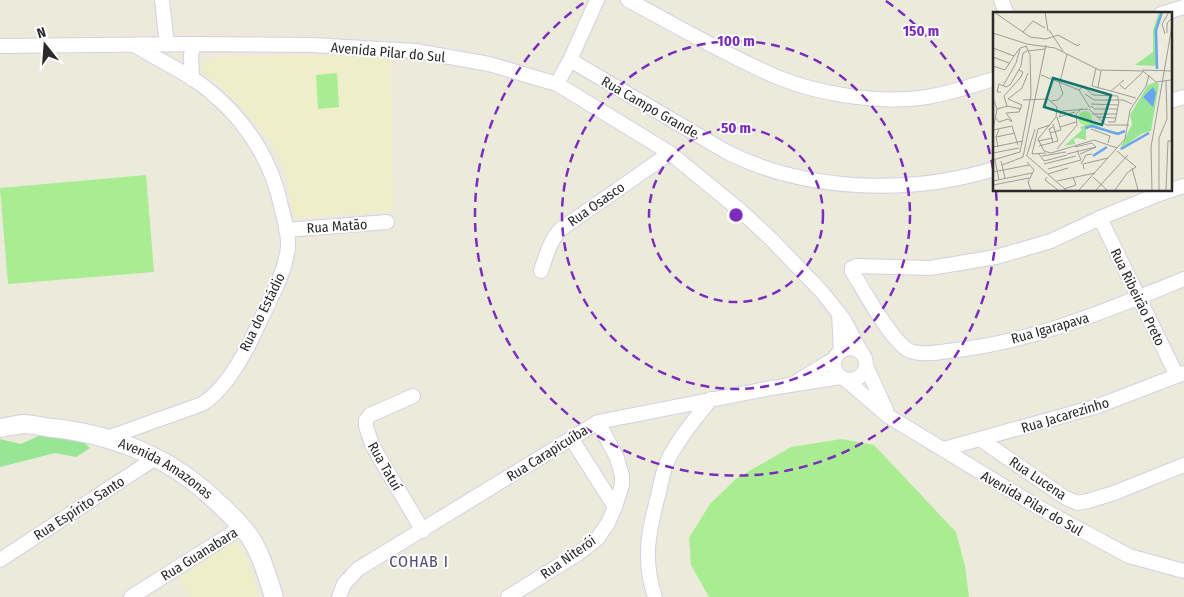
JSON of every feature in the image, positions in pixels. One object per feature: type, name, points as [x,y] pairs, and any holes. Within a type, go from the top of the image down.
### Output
[{"type":"street","points":[[162,0],[167,45]]},
{"type":"street","points":[[557,84],[597,0]]},
{"type":"street","points":[[628,0],[779,78],[811,88],[852,96],[894,99],[927,97],[964,89],[993,79]]},
{"type":"street","points":[[1001,0],[1006,12]]},
{"type":"street","points":[[1168,12],[1184,7]]},
{"type":"street","points":[[192,79],[191,55],[194,44]]},
{"type":"street","name":"Avenida Pilar do Sul","points":[[0,46],[194,44],[312,46],[416,51],[489,64],[557,84],[670,153],[742,212],[771,240],[838,312],[851,330],[866,361],[866,366],[888,416]]},
{"type":"street","name":"Rua do Estádio","points":[[107,438],[202,404],[219,391],[254,334],[283,273],[288,245],[279,197],[270,170],[255,141],[229,108],[192,79],[135,46]]},
{"type":"street","name":"Rua Campo Grande","points":[[570,60],[725,150],[748,162],[770,170],[802,178],[849,184],[893,186],[932,182],[993,168]]},
{"type":"street","name":"Rua Osasco","points":[[541,271],[550,245],[561,228],[670,153]]},
{"type":"street","points":[[1172,190],[1184,186]]},
{"type":"street","points":[[1100,218],[1168,191]]},
{"type":"street","name":"Rua Igarapava","points":[[1100,218],[1051,241],[996,257],[930,268],[856,266],[852,268],[852,271],[894,336],[905,348],[911,351],[937,352],[962,350],[1025,337],[1096,315],[1184,279]]},
{"type":"street","name":"Rua Ribeirão Preto","points":[[1100,218],[1138,298],[1180,375]]},
{"type":"street","name":"Rua Matão","points":[[286,230],[387,222]]},
{"type":"street","name":"Avenida Pilar do Sul","points":[[838,312],[837,355],[834,369],[888,416],[1092,538],[1129,556],[1184,571]]},
{"type":"street","points":[[837,355],[851,348],[861,352]]},
{"type":"street","name":"Rua Carapicuíba","points":[[791,385],[837,355]]},
{"type":"street","points":[[844,378],[851,380],[861,376],[866,366]]},
{"type":"street","name":"Rua Jacarezinho","points":[[944,449],[1098,406],[1180,375]]},
{"type":"street","name":"Rua Carapicuíba","points":[[339,597],[344,584],[358,569],[423,531],[598,422],[791,385],[844,378]]},
{"type":"street","name":"Rua Tatuí","points":[[413,396],[370,415],[366,420],[366,426],[372,445],[423,531]]},
{"type":"street","points":[[655,597],[647,566],[647,544],[650,524],[666,464],[685,432],[711,400]]},
{"type":"street","name":"Rua Niterói","points":[[508,597],[590,545],[608,523],[622,485],[621,466],[598,422]]},
{"type":"street","name":"Avenida Amazonas","points":[[0,428],[23,424],[66,429],[107,438],[157,457],[179,470],[211,496],[250,537],[263,563],[274,597]]},
{"type":"street","points":[[571,438],[615,506]]},
{"type":"street","name":"Rua Lucena","points":[[980,439],[1064,497],[1076,503],[1114,493],[1184,465]]},
{"type":"street","name":"Rua Espírito Santo","points":[[0,560],[157,457]]},
{"type":"street","name":"Rua Guanabara","points":[[131,597],[242,527]]},
{"type":"shaded area","points":[[315,55],[391,59],[393,211],[298,218],[293,215],[289,187],[282,163],[271,141],[228,93],[203,71],[202,65],[220,57]]},
{"type":"shaded area","points":[[231,540],[237,543],[245,556],[253,576],[258,597],[191,597],[177,575]]},
{"type":"green space","points":[[337,73],[339,107],[318,109],[316,75]]},
{"type":"green space","points":[[146,175],[154,272],[8,284],[0,188]]},
{"type":"green space","points":[[43,434],[79,438],[90,448],[76,457],[55,453],[0,467],[0,439],[21,444]]},
{"type":"green space","points":[[842,439],[874,445],[956,532],[965,566],[969,597],[709,597],[691,565],[689,538],[710,504],[737,478],[791,447]]},
{"type":"district","name":"COHAB I","points":[[419,561]]}]
